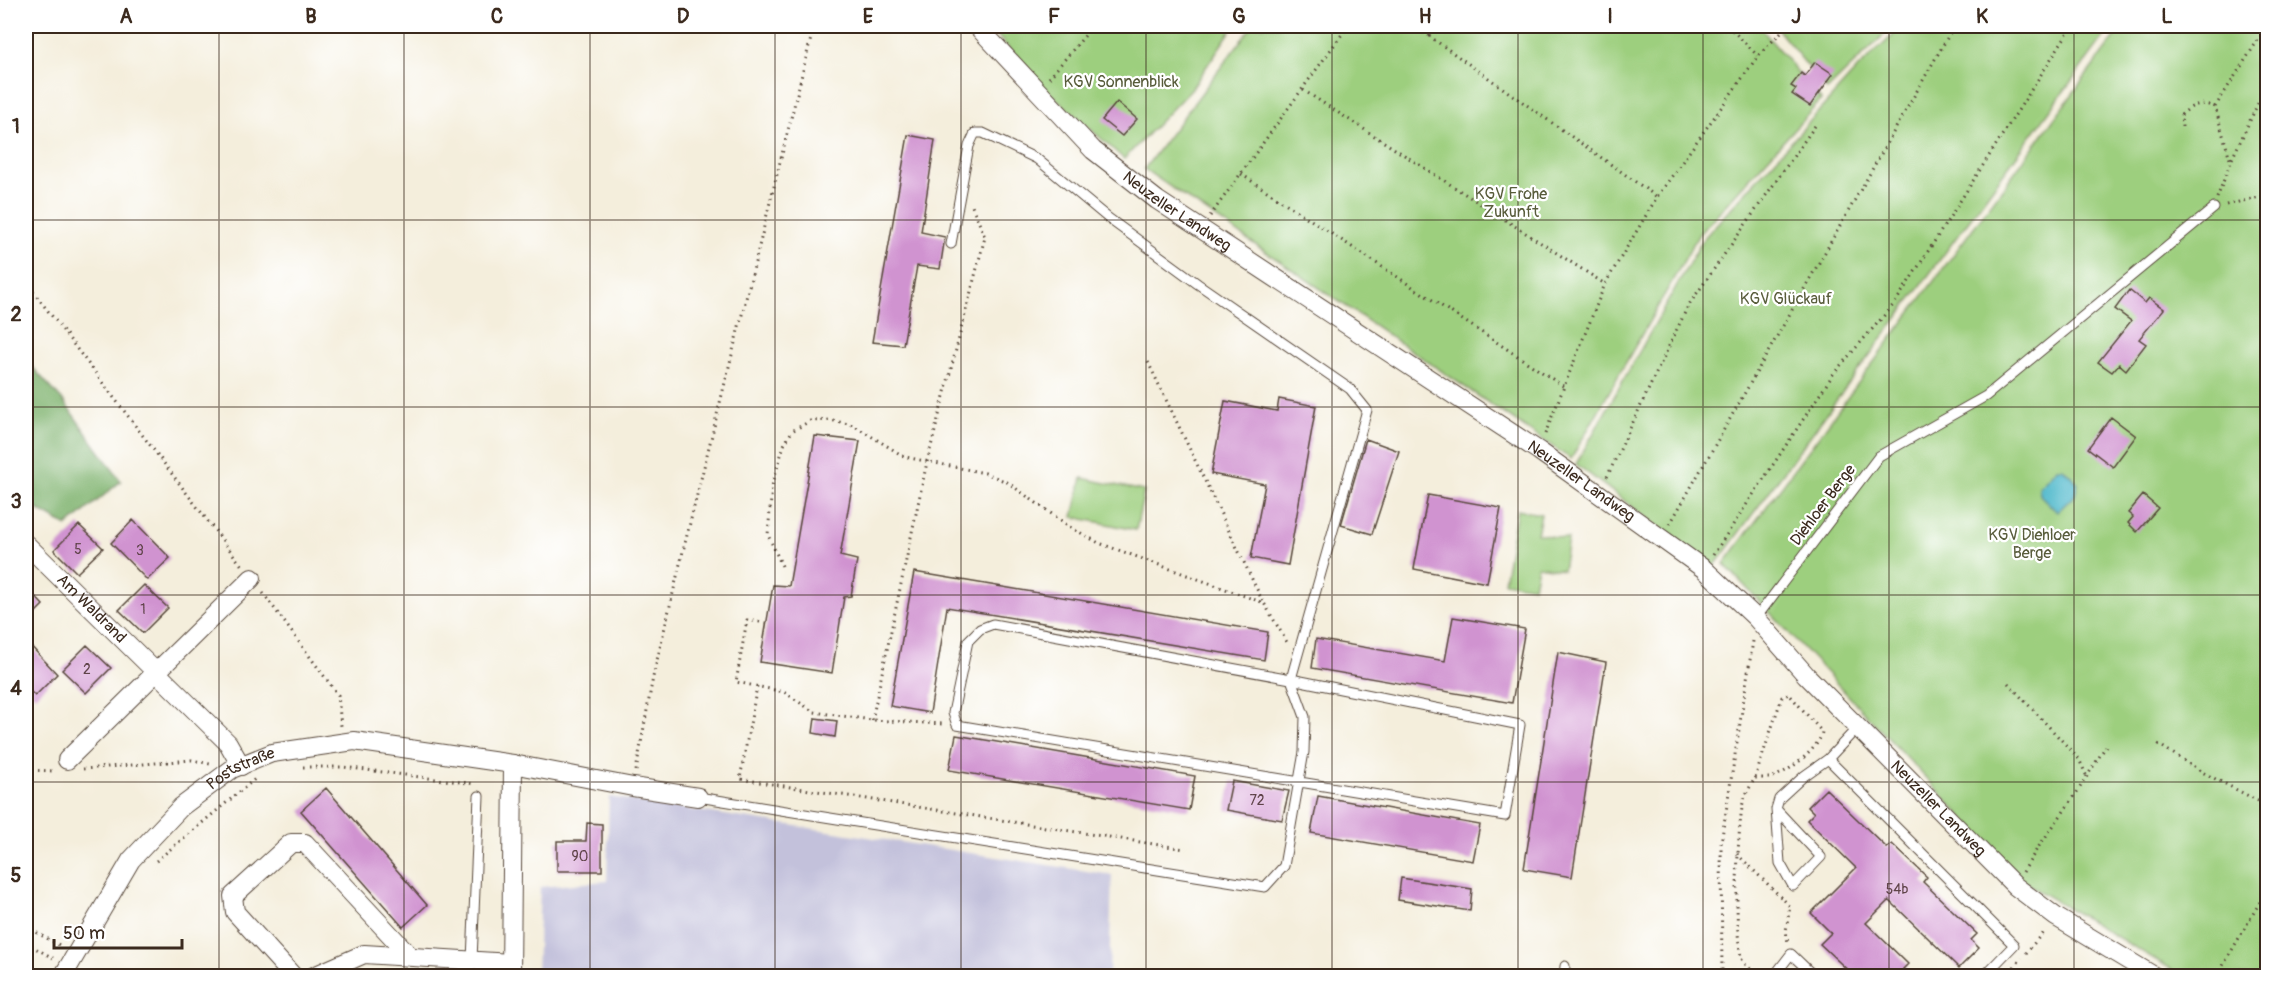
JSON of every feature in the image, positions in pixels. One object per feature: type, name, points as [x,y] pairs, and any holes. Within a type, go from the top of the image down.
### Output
[{"type":"street","name":"Neuzeller Landweg","points":[[977,26],[1093,150],[1157,200],[1539,451],[1704,569],[1756,618],[1806,675],[2015,886],[2056,917],[2154,976]]},
{"type":"street","name":"Am Waldrand","points":[[26,544],[228,743],[237,768]]},
{"type":"street","points":[[68,767],[156,672],[252,578]]},
{"type":"street","name":"Poststraße","points":[[69,965],[131,860],[181,807],[237,768],[272,753],[354,741],[513,764],[698,797]]},
{"type":"street","points":[[314,976],[364,954],[472,960],[511,970],[513,764]]},
{"type":"street","points":[[293,976],[235,912],[233,896],[291,843],[305,843],[410,956]]},
{"type":"lane","points":[[698,797],[1265,887],[1284,866],[1304,752],[1305,717],[1291,679],[1367,410],[1350,389],[1189,278],[1108,218],[1037,159],[983,133],[975,133],[969,146],[951,244]]},
{"type":"lane","name":"Diehloer Berge","points":[[1756,618],[1879,456],[1986,396],[2214,208]]},
{"type":"lane","points":[[993,624],[1291,679],[1520,725],[1505,816],[957,725],[953,712],[968,641],[980,629],[993,624]]},
{"type":"lane","points":[[1776,809],[1821,857],[1792,886],[1780,863],[1776,809],[1779,799],[1804,776],[1828,759],[1858,727]]},
{"type":"lane","points":[[1828,759],[2014,945],[1984,976]]},
{"type":"lane","points":[[472,960],[479,796]]},
{"type":"lane","points":[[1774,976],[1791,954],[1814,976]]},
{"type":"path","points":[[633,787],[653,677],[814,26]]},
{"type":"path","points":[[1038,91],[1093,26]]},
{"type":"path","points":[[1201,228],[1348,26]]},
{"type":"path","points":[[1413,26],[1657,197]]},
{"type":"path","points":[[1429,36],[1436,26]]},
{"type":"path","points":[[1728,26],[1758,56]]},
{"type":"path","points":[[1539,451],[1605,284],[1657,197],[1758,56],[1787,26]]},
{"type":"path","points":[[1662,537],[1954,26]]},
{"type":"path","points":[[1704,569],[1834,373],[1895,303],[2072,26]]},
{"type":"path","points":[[2231,160],[2215,107],[2268,26]]},
{"type":"path","points":[[2214,208],[2231,160],[2268,82]]},
{"type":"path","points":[[1303,90],[1605,284]]},
{"type":"path","points":[[2182,127],[2181,115],[2192,105],[2206,104],[2215,107]]},
{"type":"path","points":[[1599,492],[1688,306],[1817,123]]},
{"type":"path","points":[[1241,174],[1563,386]]},
{"type":"path","points":[[872,720],[927,462],[985,237],[961,183]]},
{"type":"path","points":[[2214,208],[2268,195]]},
{"type":"path","points":[[26,282],[252,578],[338,695],[342,743]]},
{"type":"path","points":[[1148,362],[1264,603],[1297,660]]},
{"type":"path","points":[[782,566],[768,535],[772,486],[784,445],[792,431],[810,421],[830,420],[853,425],[905,457],[985,473],[1007,482],[1070,527],[1099,543],[1264,603]]},
{"type":"path","points":[[1722,976],[1721,843],[1756,618]]},
{"type":"path","points":[[766,623],[747,620],[736,682],[784,692],[814,712],[872,720],[957,725]]},
{"type":"path","points":[[2008,684],[2079,759],[2087,777]]},
{"type":"path","points":[[757,686],[740,779],[1185,849]]},
{"type":"path","points":[[2158,744],[2202,772],[2268,806]]},
{"type":"path","points":[[2015,886],[2106,746]]},
{"type":"path","points":[[26,770],[192,760],[237,768]]},
{"type":"path","points":[[301,767],[343,767],[479,784]]},
{"type":"path","points":[[152,865],[260,775]]},
{"type":"path","points":[[1737,854],[1790,906],[1786,931],[1791,954]]},
{"type":"path","points":[[2217,976],[2268,888]]},
{"type":"path","points":[[2006,976],[2056,917]]},
{"type":"path","points":[[26,927],[69,965]]},
{"type":"path","points":[[26,943],[69,965]]},
{"type":"shaded area","points":[[609,797],[1112,875],[1109,976],[537,976],[540,887],[607,881]]},
{"type":"green space","name":"KGV Sonnenblick","points":[[989,26],[1234,26],[1192,88],[1124,159],[1039,83]]},
{"type":"green space","name":"KGV Frohe Zukunft","points":[[1252,26],[1759,26],[1821,100],[1699,234],[1571,459],[1144,169]]},
{"type":"green space","points":[[1775,26],[1893,26],[1827,90]]},
{"type":"green space","name":"KGV Glückauf","points":[[1903,26],[2104,26],[2109,30],[1713,568],[1576,464],[1703,239],[1858,68]]},
{"type":"green space","name":"KGV Diehloer Berge","points":[[2123,26],[2267,26],[2267,976],[2183,976],[2024,882],[1724,564]]},
{"type":"green space","points":[[26,360],[64,402],[121,481],[67,526],[26,503]]},
{"type":"green space","points":[[1082,478],[1144,491],[1136,530],[1073,517]]},
{"type":"green space","points":[[1517,510],[1541,514],[1537,534],[1568,539],[1563,570],[1538,566],[1534,587],[1504,582]]},
{"type":"water","points":[[2057,468],[2063,468],[2078,483],[2075,495],[2057,512],[2040,495],[2039,487]]},
{"type":"building","points":[[1815,62],[1833,74],[1810,106],[1792,94],[1796,89],[1791,86],[1801,73],[1805,76]]},
{"type":"building","points":[[1117,102],[1137,119],[1122,136],[1102,120]]},
{"type":"building","points":[[908,135],[935,140],[921,232],[945,237],[940,269],[917,266],[903,345],[872,342]]},
{"type":"building","points":[[2129,290],[2145,303],[2149,298],[2164,309],[2139,339],[2146,344],[2126,370],[2119,364],[2112,372],[2098,362],[2131,321],[2115,309]]},
{"type":"building","points":[[1279,399],[1316,406],[1288,565],[1251,558],[1265,484],[1211,474],[1225,401],[1277,411]]},
{"type":"building","points":[[2111,417],[2136,436],[2113,467],[2088,448]]},
{"type":"building","points":[[815,436],[860,441],[840,556],[857,560],[851,596],[844,597],[832,673],[760,662],[773,585],[789,586]]},
{"type":"building","points":[[1366,439],[1399,451],[1372,534],[1341,525]]},
{"type":"building","points":[[1428,495],[1501,508],[1487,583],[1414,569]]},
{"type":"building","points":[[2143,495],[2158,508],[2137,532],[2128,523],[2133,517],[2128,513]]},
{"type":"building","points":[[133,520],[170,558],[147,580],[111,543]]},
{"type":"building","points":[[79,525],[103,548],[77,573],[54,550]]},
{"type":"building","points":[[914,572],[1268,632],[1264,660],[947,607],[930,713],[890,706]]},
{"type":"building","points":[[144,585],[168,608],[143,633],[119,610]]},
{"type":"building","points":[[26,587],[43,605],[26,622]]},
{"type":"building","points":[[1453,617],[1525,629],[1512,703],[1312,668],[1316,639],[1445,661]]},
{"type":"building","points":[[26,641],[57,674],[35,696],[26,687]]},
{"type":"building","points":[[87,645],[111,668],[86,693],[62,670]]},
{"type":"building","points":[[1558,652],[1606,662],[1572,877],[1524,869]]},
{"type":"building","points":[[815,718],[837,721],[835,737],[813,733]]},
{"type":"building","points":[[956,735],[1195,776],[1189,810],[949,770]]},
{"type":"building","points":[[1232,781],[1289,791],[1282,820],[1226,810]]},
{"type":"building","points":[[326,788],[427,905],[403,927],[301,811]]},
{"type":"building","points":[[1826,789],[1887,848],[1892,844],[1927,877],[1923,882],[1977,934],[1971,940],[1979,948],[1959,968],[1889,900],[1866,923],[1908,964],[1903,969],[1911,976],[1854,976],[1820,944],[1831,933],[1811,913],[1856,868],[1807,820],[1814,813],[1808,807]]},
{"type":"building","points":[[1318,796],[1480,825],[1473,861],[1311,833]]},
{"type":"building","points":[[587,823],[602,824],[602,871],[557,871],[557,841],[586,841]]},
{"type":"building","points":[[1401,878],[1472,889],[1470,911],[1398,900]]}]
